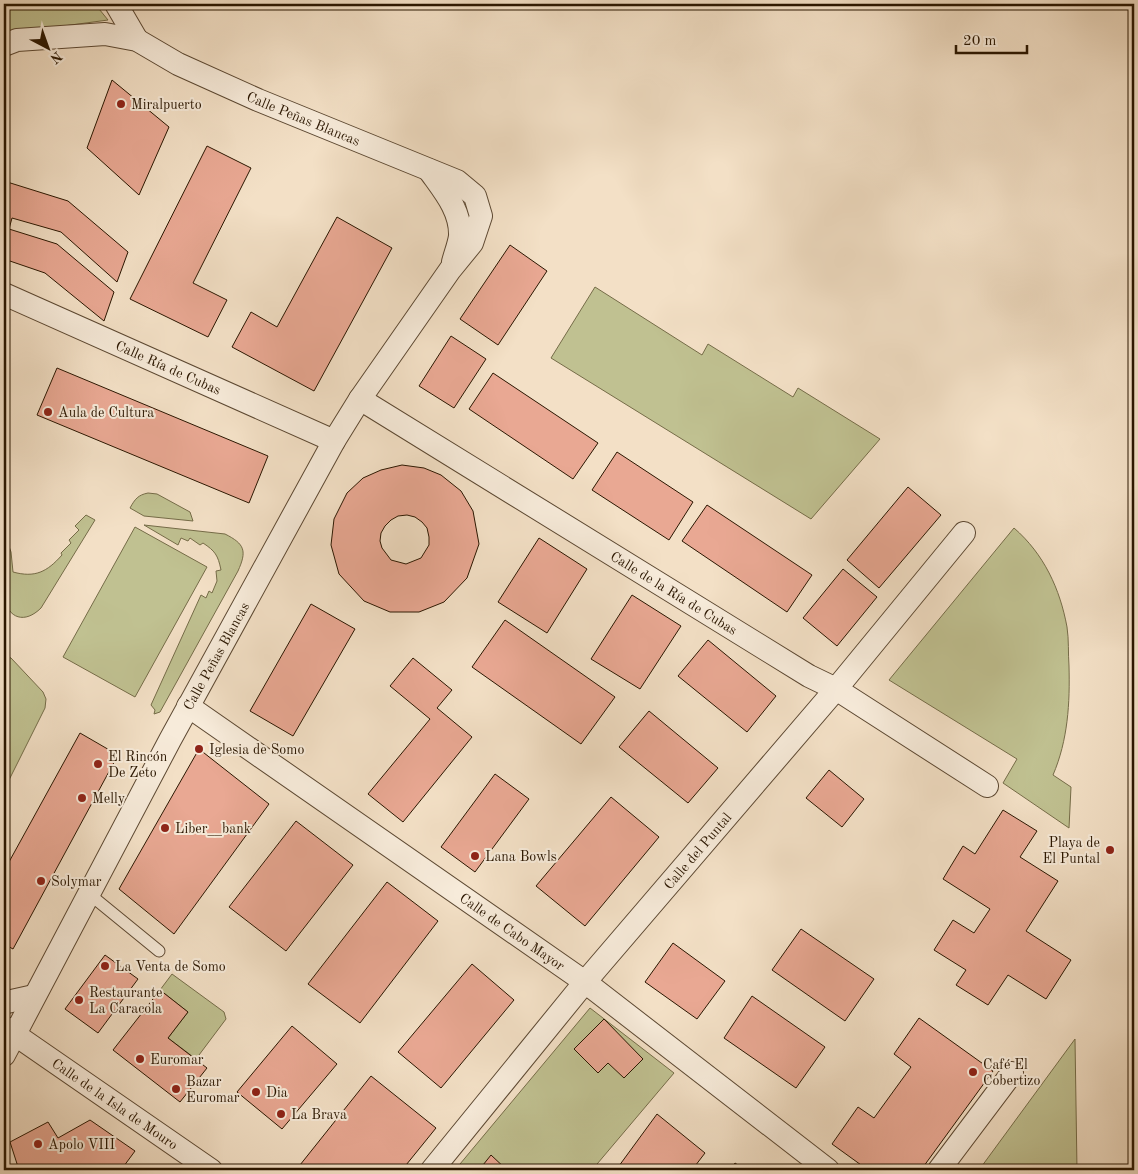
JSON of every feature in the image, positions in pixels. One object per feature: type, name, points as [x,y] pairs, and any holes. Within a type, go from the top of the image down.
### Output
[{"type":"street","points":[[116,4],[137,40]]},
{"type":"street","points":[[4,45],[17,40],[105,34],[137,40]]},
{"type":"street","name":"Calle Peñas Blancas","points":[[4,1055],[9,1031],[34,996],[188,706],[334,441],[360,399],[450,270],[472,242],[481,216],[475,196],[457,181],[258,100],[178,64],[137,40]]},
{"type":"street","name":"Calle Ría de Cubas","points":[[4,294],[334,441]]},
{"type":"street","name":"Calle de la Ría de Cubas","points":[[360,399],[809,676],[836,689],[987,786]]},
{"type":"street","name":"Calle del Puntal","points":[[432,1170],[585,982],[836,689],[964,533]]},
{"type":"street","name":"Calle de Cabo Mayor","points":[[188,706],[585,982],[828,1170]]},
{"type":"street","points":[[4,1001],[34,996]]},
{"type":"street","name":"Calle de la Isla de Mouro","points":[[9,1031],[211,1170]]},
{"type":"street","name":"Calle de la Isla de Mouro","points":[[4,1066],[21,1058],[44,1055]]},
{"type":"street","points":[[939,1170],[1012,1073]]},
{"type":"lane","points":[[88,893],[159,952]]},
{"type":"green space","points":[[4,4],[95,4],[108,20],[4,34]]},
{"type":"green space","points":[[595,287],[702,355],[708,344],[793,397],[798,388],[880,439],[811,519],[551,358]]},
{"type":"green space","points":[[148,493],[157,494],[190,512],[193,521],[144,516],[130,508],[137,498]]},
{"type":"green space","points":[[86,515],[95,520],[41,608],[29,616],[18,617],[13,614],[9,610],[4,597],[4,533],[11,552],[13,572],[34,574],[51,566],[62,555],[61,553],[71,543],[69,540],[79,530],[75,526]]},
{"type":"green space","points":[[144,525],[225,534],[237,541],[243,553],[238,571],[160,712],[154,714],[155,710],[151,705],[201,595],[206,598],[209,591],[212,593],[217,581],[216,571],[221,570],[215,554],[203,543],[200,545],[190,538],[188,541],[181,538],[178,545]]},
{"type":"green space","points":[[135,527],[207,567],[135,697],[63,657]]},
{"type":"green space","points":[[1014,528],[1034,549],[1049,573],[1060,599],[1067,627],[1069,694],[1067,721],[1062,748],[1053,775],[1071,787],[1069,828],[1003,783],[1017,759],[889,680]]},
{"type":"green space","points":[[4,655],[11,658],[43,692],[46,699],[45,708],[4,790]]},
{"type":"green space","points":[[172,974],[224,1012],[226,1019],[196,1059],[168,1038],[188,1012],[160,990]]},
{"type":"green space","points":[[590,1008],[674,1073],[592,1170],[455,1170]]},
{"type":"green space","points":[[1075,1039],[1077,1170],[979,1170]]},
{"type":"building","points":[[112,80],[169,127],[139,195],[87,148]]},
{"type":"building","points":[[207,146],[251,168],[193,283],[227,300],[208,337],[130,299]]},
{"type":"building","points":[[4,181],[68,201],[128,252],[117,282],[61,232],[12,218],[9,229],[57,244],[114,292],[104,321],[45,273],[4,259]]},
{"type":"building","points":[[337,217],[392,248],[314,391],[232,347],[251,312],[277,327]]},
{"type":"building","points":[[510,245],[547,271],[498,345],[460,319]]},
{"type":"building","points":[[451,336],[486,359],[454,408],[419,386]]},
{"type":"building","points":[[57,368],[268,456],[249,503],[37,415]]},
{"type":"building","points":[[493,373],[598,443],[573,479],[469,409]]},
{"type":"building","points":[[617,452],[693,502],[669,540],[592,490]]},
{"type":"building","points":[[402,465],[424,468],[441,475],[461,491],[473,511],[479,544],[467,578],[444,602],[419,612],[390,612],[364,601],[339,574],[331,545],[334,519],[347,493],[363,478],[381,470]],"holes":[[[407,515],[415,517],[427,528],[429,545],[421,558],[406,564],[391,560],[382,548],[380,541],[381,533],[385,526],[398,516]]]},
{"type":"building","points":[[908,487],[941,515],[879,588],[847,560]]},
{"type":"building","points":[[707,505],[812,575],[787,612],[682,541]]},
{"type":"building","points":[[539,538],[587,569],[547,633],[498,602]]},
{"type":"building","points":[[843,569],[877,597],[837,646],[803,618]]},
{"type":"building","points":[[632,595],[681,626],[640,689],[591,659]]},
{"type":"building","points":[[311,604],[355,629],[293,736],[250,711]]},
{"type":"building","points":[[505,620],[615,697],[581,744],[472,667]]},
{"type":"building","points":[[708,640],[776,696],[747,732],[678,676]]},
{"type":"building","points":[[413,658],[452,690],[437,708],[472,737],[403,822],[368,794],[430,719],[390,686]]},
{"type":"building","points":[[649,711],[718,768],[688,803],[619,747]]},
{"type":"building","points":[[80,733],[118,755],[13,949],[4,944],[4,871]]},
{"type":"building","points":[[199,749],[269,804],[174,934],[119,889]]},
{"type":"building","points":[[829,770],[864,799],[842,827],[806,798]]},
{"type":"building","points":[[495,774],[529,799],[475,872],[441,847]]},
{"type":"building","points":[[611,797],[659,837],[585,926],[536,886]]},
{"type":"building","points":[[1003,810],[1037,831],[1020,857],[1058,881],[1026,931],[1071,960],[1046,999],[1008,975],[988,1005],[956,985],[966,970],[934,950],[953,920],[974,933],[990,909],[943,879],[963,846],[975,854]]},
{"type":"building","points":[[296,821],[353,865],[286,951],[229,907]]},
{"type":"building","points":[[387,882],[438,921],[360,1023],[308,984]]},
{"type":"building","points":[[801,929],[874,979],[845,1021],[772,970]]},
{"type":"building","points":[[673,943],[725,981],[697,1019],[645,982]]},
{"type":"building","points":[[105,955],[138,979],[98,1033],[65,1009]]},
{"type":"building","points":[[472,964],[514,1000],[441,1088],[398,1052]]},
{"type":"building","points":[[160,990],[188,1012],[168,1038],[207,1068],[180,1102],[113,1050]]},
{"type":"building","points":[[752,996],[825,1047],[796,1088],[724,1038]]},
{"type":"building","points":[[919,1018],[993,1071],[921,1170],[868,1170],[832,1144],[858,1107],[874,1118],[911,1067],[894,1054]]},
{"type":"building","points":[[604,1019],[643,1059],[624,1078],[608,1063],[598,1073],[574,1049]]},
{"type":"building","points":[[292,1026],[337,1064],[282,1129],[237,1092]]},
{"type":"building","points":[[371,1076],[436,1128],[402,1170],[296,1170]]},
{"type":"building","points":[[657,1114],[705,1153],[692,1170],[616,1170]]},
{"type":"building","points":[[90,1120],[135,1151],[121,1170],[19,1170],[10,1142],[48,1122],[58,1138]]},
{"type":"building","points":[[491,1155],[507,1170],[479,1170]]},
{"type":"building","points":[[735,1163],[745,1170],[730,1170]]},
{"type":"place","name":"Miralpuerto","points":[[121,104]]},
{"type":"place","name":"Aula de Cultura","points":[[48,412]]},
{"type":"place","name":"Iglesia de Somo","points":[[199,749]]},
{"type":"place","name":"El Rincón De Zeto","points":[[98,764]]},
{"type":"place","name":"Melly","points":[[82,798]]},
{"type":"place","name":"Liber__bank","points":[[165,828]]},
{"type":"place","name":"Playa de El Puntal","points":[[1110,850]]},
{"type":"place","name":"Lana Bowls","points":[[475,856]]},
{"type":"place","name":"Solymar","points":[[41,881]]},
{"type":"place","name":"La Venta de Somo","points":[[105,966]]},
{"type":"place","name":"Restaurante La Caracola","points":[[79,1000]]},
{"type":"place","name":"Euromar","points":[[140,1059]]},
{"type":"place","name":"Café El Cobertizo","points":[[973,1072]]},
{"type":"place","name":"Bazar Euromar","points":[[176,1089]]},
{"type":"place","name":"Dia","points":[[256,1092]]},
{"type":"place","name":"La Brava","points":[[281,1114]]},
{"type":"place","name":"Apolo VIII","points":[[38,1144]]}]
